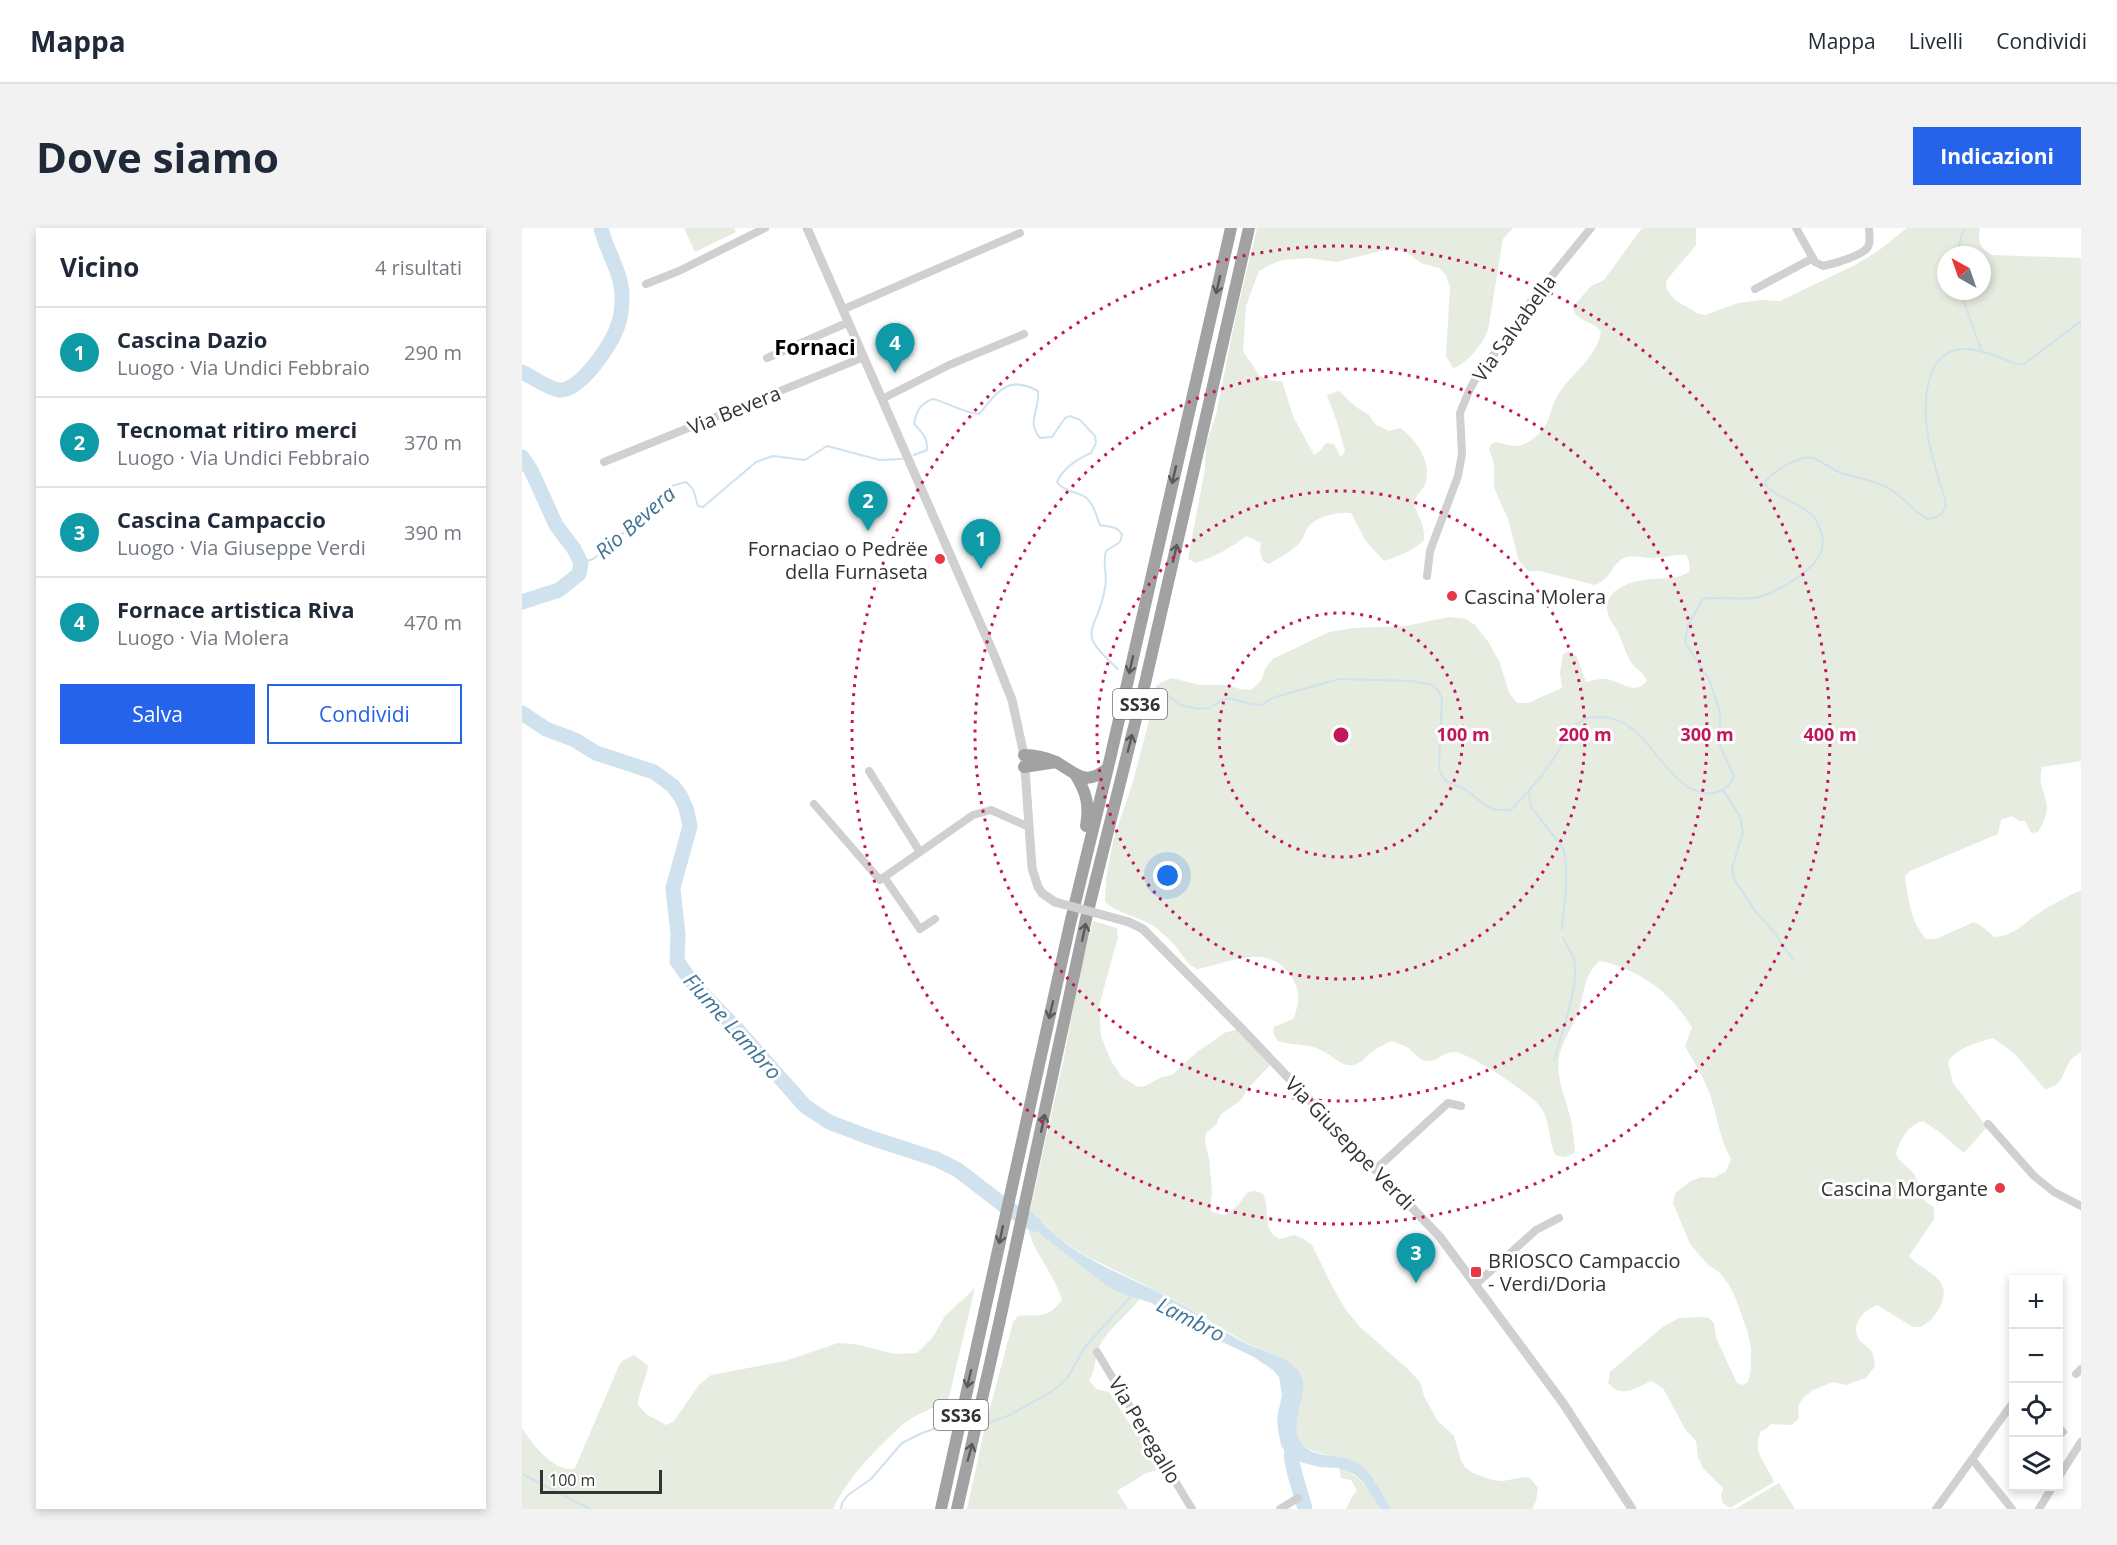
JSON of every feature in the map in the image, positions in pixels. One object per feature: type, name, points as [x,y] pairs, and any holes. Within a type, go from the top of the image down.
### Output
[{"type":"highway","name":"SS36","points":[[940,1509],[1070,924],[1231,228]]},
{"type":"highway","name":"SS36","points":[[957,1509],[1031,1180],[1086,919],[1146,679],[1249,228]]},
{"type":"highway","points":[[1024,761],[1056,762],[1086,778],[1094,777],[1107,769]]},
{"type":"highway","points":[[1070,924],[1071,893],[1088,809],[1085,792],[1075,774]]},
{"type":"street","points":[[646,284],[679,271],[765,228]]},
{"type":"street","points":[[807,228],[1012,700],[1024,761],[1029,827],[998,812],[991,810],[982,812],[972,816],[880,879],[814,804]]},
{"type":"street","name":"Via Salvabella","points":[[1427,576],[1430,551],[1458,476],[1462,454],[1460,413],[1469,391],[1481,369],[1508,338],[1532,300],[1591,228]]},
{"type":"street","points":[[1796,228],[1813,258],[1822,266],[1858,255],[1869,245],[1869,228]]},
{"type":"street","points":[[844,309],[1020,233]]},
{"type":"street","points":[[1755,289],[1813,258]]},
{"type":"street","points":[[767,358],[849,322]]},
{"type":"street","points":[[882,399],[940,369],[1024,334]]},
{"type":"street","name":"Via Bevera","points":[[604,462],[864,357]]},
{"type":"street","points":[[869,771],[920,852]]},
{"type":"street","name":"Via Giuseppe Verdi","points":[[1029,827],[1030,855],[1036,881],[1042,893],[1055,902],[1129,922],[1143,929],[1440,1237],[1563,1403],[1632,1509]]},
{"type":"street","points":[[884,877],[920,928],[934,919]]},
{"type":"street","points":[[1375,1170],[1448,1103],[1461,1106]]},
{"type":"street","points":[[1988,1124],[2034,1176],[2054,1192],[2079,1202]]},
{"type":"street","points":[[1476,1284],[1536,1230],[1559,1218]]},
{"type":"street","name":"Via Peregallo","points":[[1097,1352],[1192,1509]]},
{"type":"street","points":[[1940,1507],[2009,1407]]},
{"type":"street","points":[[2063,1470],[2081,1442]]},
{"type":"street","points":[[1972,1459],[2012,1509]]},
{"type":"street","points":[[2039,1509],[2050,1491]]},
{"type":"street","points":[[1280,1509],[1298,1498]]},
{"type":"shaded area","points":[[684,228],[734,228],[736,232],[695,252]]},
{"type":"shaded area","points":[[1257,228],[1513,228],[1503,239],[1488,330],[1474,353],[1459,366],[1453,368],[1446,356],[1450,287],[1446,275],[1439,268],[1421,263],[1405,251],[1393,248],[1336,262],[1308,258],[1276,262],[1259,271],[1246,306],[1243,351],[1259,375],[1272,381],[1282,381],[1293,416],[1314,455],[1326,443],[1334,444],[1341,457],[1345,451],[1327,395],[1339,391],[1356,407],[1368,414],[1376,425],[1389,431],[1400,428],[1412,438],[1422,452],[1427,476],[1415,503],[1423,527],[1424,540],[1400,555],[1384,561],[1365,540],[1351,513],[1346,513],[1333,514],[1315,521],[1297,545],[1269,564],[1263,561],[1260,551],[1261,543],[1246,536],[1203,561],[1196,563],[1188,559],[1205,469],[1206,444],[1216,415],[1236,315]]},
{"type":"shaded area","points":[[1642,228],[1696,228],[1696,245],[1666,281],[1667,290],[1675,300],[1705,315],[1738,303],[1761,300],[1780,301],[1857,264],[1907,228],[1980,228],[1979,237],[1982,246],[1937,246],[1937,300],[1991,300],[1991,254],[2081,258],[2081,761],[2042,767],[2041,785],[2047,804],[2044,821],[2038,832],[2031,833],[2025,821],[2019,821],[2012,816],[2001,820],[1998,834],[1910,871],[1905,876],[1914,918],[1926,939],[1936,939],[1974,922],[1994,937],[2007,935],[2039,913],[2081,890],[2081,1051],[2070,1061],[2058,1083],[2045,1089],[2014,1053],[1993,1038],[1968,1046],[1956,1053],[1948,1062],[1953,1083],[1987,1127],[1964,1153],[1923,1121],[1913,1126],[1905,1134],[1896,1154],[1913,1173],[1921,1196],[1934,1207],[1934,1219],[1909,1256],[1941,1282],[1943,1297],[1940,1307],[1932,1319],[1920,1327],[1913,1327],[1877,1305],[1863,1314],[1856,1327],[1856,1332],[1859,1340],[1872,1352],[1875,1366],[1866,1378],[1846,1385],[1832,1382],[1813,1390],[1803,1398],[1798,1406],[1799,1418],[1792,1425],[1771,1424],[1761,1431],[1758,1439],[1759,1452],[1774,1482],[1730,1508],[1723,1503],[1721,1496],[1723,1488],[1703,1468],[1698,1457],[1696,1441],[1685,1429],[1663,1388],[1651,1381],[1629,1391],[1623,1391],[1613,1388],[1608,1383],[1610,1372],[1664,1326],[1679,1318],[1704,1317],[1714,1323],[1716,1338],[1737,1383],[1743,1385],[1748,1382],[1751,1370],[1748,1333],[1736,1299],[1720,1273],[1708,1265],[1690,1244],[1673,1203],[1675,1193],[1691,1181],[1701,1177],[1714,1178],[1726,1171],[1731,1159],[1707,1086],[1685,1046],[1692,1028],[1665,994],[1641,976],[1614,964],[1600,961],[1591,971],[1578,1012],[1560,1053],[1558,1070],[1571,1120],[1575,1153],[1565,1157],[1557,1156],[1552,1147],[1546,1118],[1539,1105],[1484,1065],[1461,1053],[1453,1052],[1435,1060],[1423,1060],[1405,1046],[1391,1041],[1359,1063],[1347,1065],[1318,1048],[1278,1041],[1273,1033],[1274,1027],[1293,1019],[1298,997],[1294,981],[1281,965],[1271,959],[1247,957],[1197,969],[1156,928],[1105,902],[1106,878],[1114,837],[1132,785],[1159,683],[1172,678],[1200,685],[1226,685],[1251,690],[1261,681],[1265,669],[1273,659],[1329,632],[1354,628],[1406,626],[1449,617],[1466,619],[1475,625],[1489,643],[1500,663],[1509,693],[1517,703],[1528,703],[1562,688],[1560,672],[1563,654],[1569,651],[1577,657],[1586,682],[1606,679],[1633,688],[1643,685],[1647,680],[1628,657],[1609,617],[1608,600],[1618,589],[1634,582],[1685,574],[1690,571],[1686,555],[1654,558],[1626,557],[1618,562],[1604,580],[1595,585],[1540,571],[1528,571],[1519,561],[1508,519],[1494,488],[1494,464],[1489,449],[1491,444],[1496,442],[1514,446],[1522,445],[1538,435],[1546,424],[1559,393],[1589,357],[1599,341],[1601,332],[1577,316],[1573,307],[1591,286],[1604,280]]},
{"type":"shaded area","points":[[1093,921],[1117,928],[1118,937],[1099,1006],[1101,1036],[1111,1061],[1122,1077],[1138,1087],[1145,1086],[1162,1077],[1172,1075],[1197,1052],[1226,1032],[1242,1029],[1273,1062],[1250,1086],[1240,1101],[1221,1114],[1216,1125],[1206,1133],[1212,1212],[1224,1215],[1236,1207],[1249,1192],[1263,1194],[1270,1231],[1280,1239],[1294,1235],[1312,1245],[1346,1310],[1361,1328],[1420,1382],[1424,1396],[1437,1420],[1454,1436],[1465,1467],[1473,1473],[1492,1480],[1530,1478],[1538,1488],[1532,1509],[1391,1509],[1377,1485],[1363,1469],[1347,1460],[1305,1447],[1300,1440],[1296,1424],[1303,1389],[1281,1357],[1246,1343],[1173,1299],[1084,1255],[1057,1237],[1030,1210],[1064,1058],[1078,981]]},
{"type":"shaded area","points":[[1027,1224],[1108,1287],[1140,1299],[1104,1338],[1098,1349],[1089,1380],[1096,1389],[1109,1392],[1135,1432],[1140,1429],[1165,1468],[1146,1473],[1117,1491],[1128,1509],[967,1509],[985,1427],[1013,1322],[1018,1316],[1038,1315],[1052,1311],[1062,1300],[1054,1280],[1033,1243]]},
{"type":"shaded area","points":[[975,1288],[948,1401],[912,1418],[892,1434],[846,1486],[833,1509],[522,1509],[522,1428],[531,1442],[552,1462],[560,1467],[575,1468],[618,1368],[622,1361],[634,1355],[648,1366],[638,1405],[646,1414],[666,1425],[674,1421],[699,1385],[711,1375],[785,1361],[838,1343],[854,1344],[895,1354],[917,1353],[933,1337],[945,1316]]},
{"type":"shaded area","points":[[1339,1468],[1353,1474],[1369,1490],[1381,1509],[1346,1509],[1357,1490],[1351,1480],[1341,1478]]},
{"type":"shaded area","points":[[1779,1483],[1795,1509],[1735,1509]]},
{"type":"water","points":[[1030,1210],[1056,1236],[1083,1255],[1172,1299],[1237,1339],[1282,1358],[1294,1366],[1303,1380],[1296,1428],[1298,1437],[1304,1446],[1314,1452],[1358,1463],[1375,1481],[1391,1509],[1381,1509],[1363,1482],[1354,1474],[1339,1468],[1319,1467],[1296,1461],[1287,1455],[1281,1445],[1277,1418],[1282,1395],[1279,1377],[1273,1370],[1252,1356],[1177,1321],[1152,1303],[1108,1287],[1027,1224]]},
{"type":"waterway","name":"Fiume Lambro","points":[[522,372],[554,389],[567,389],[586,375],[610,343],[620,319],[622,289],[601,228]]},
{"type":"waterway","points":[[1959,246],[1964,228]]},
{"type":"waterway","points":[[1963,300],[1982,352]]},
{"type":"waterway","name":"Rio Bevera","points":[[1157,686],[1180,705],[1199,709],[1209,708],[1224,699],[1262,705],[1272,698],[1339,679],[1412,681],[1432,685],[1438,690],[1442,699],[1439,766],[1441,774],[1446,781],[1466,790],[1495,810],[1511,810],[1532,788],[1573,728],[1583,720],[1594,717],[1614,719],[1626,724],[1688,787],[1703,793],[1718,792],[1730,784],[1734,776],[1720,746],[1720,714],[1715,696],[1709,680],[1685,642],[1688,625],[1703,599],[1739,599],[1769,594],[1792,581],[1814,564],[1822,548],[1823,539],[1814,517],[1775,493],[1764,483],[1786,465],[1800,459],[1812,458],[1841,473],[1886,487],[1927,519],[1938,516],[1944,511],[1946,505],[1931,451],[1926,424],[1926,398],[1932,372],[1939,360],[1948,352],[1970,349],[2017,364],[2024,364],[2081,321]]},
{"type":"waterway","name":"Rio Bevera","points":[[914,455],[927,450],[925,439],[914,424],[916,415],[922,405],[933,399],[967,412],[979,414],[1004,388],[1018,384],[1038,391],[1034,426],[1040,438],[1052,437],[1065,418],[1070,416],[1080,420],[1095,436],[1096,443],[1091,453],[1071,464],[1057,482],[1065,489],[1087,498],[1100,525],[1116,528],[1122,535],[1120,542],[1106,551],[1105,588],[1092,631],[1092,638],[1096,646],[1118,669]]},
{"type":"waterway","name":"Rio Bevera","points":[[581,563],[593,559],[616,541],[646,508],[671,486],[686,482],[693,489],[698,506],[703,507],[756,462],[773,456],[805,460],[827,446],[880,460],[902,459]]},
{"type":"waterway","name":"Fiume Lambro","points":[[522,457],[531,470],[556,525],[574,549],[581,563],[579,574],[559,590],[522,602]]},
{"type":"waterway","name":"Fiume Lambro","points":[[522,713],[546,729],[575,740],[596,753],[654,772],[673,786],[681,797],[690,826],[673,888],[678,935],[677,961],[694,985],[735,1027],[805,1106],[829,1122],[936,1159],[958,1170],[1006,1207],[1034,1224]]},
{"type":"waterway","points":[[1724,791],[1740,817],[1743,832],[1732,868],[1734,879],[1755,911],[1775,933],[1793,960]]},
{"type":"waterway","points":[[1529,793],[1531,807],[1563,848],[1566,877],[1562,929]]},
{"type":"waterway","points":[[1554,1061],[1569,1010],[1575,969],[1574,959],[1563,938]]},
{"type":"waterway","points":[[985,1424],[1010,1415],[1051,1392],[1066,1380],[1085,1347],[1132,1295]]},
{"type":"waterway","points":[[841,1509],[848,1495],[871,1479],[902,1443],[942,1426]]},
{"type":"waterway","name":"Lambro","points":[[1292,1450],[1294,1469],[1305,1509]]},
{"type":"waterway","points":[[522,1474],[590,1509]]},
{"type":"place","name":"Fornace artistica Riva","points":[[895,373]]},
{"type":"place","name":"Tecnomat ritiro merci","points":[[868,531]]},
{"type":"place","name":"Fornaciao o Pedrëe della Furnaseta","points":[[940,559]]},
{"type":"place","name":"Cascina Dazio","points":[[981,569]]},
{"type":"place","name":"Cascina Molera","points":[[1452,596]]},
{"type":"place","name":"Cascina Morgante","points":[[2000,1188]]},
{"type":"place","name":"BRIOSCO Campaccio - Verdi/Doria","points":[[1476,1272]]},
{"type":"place","name":"Cascina Campaccio","points":[[1416,1283]]},
{"type":"district","name":"Fornaci","points":[[815,346]]}]
